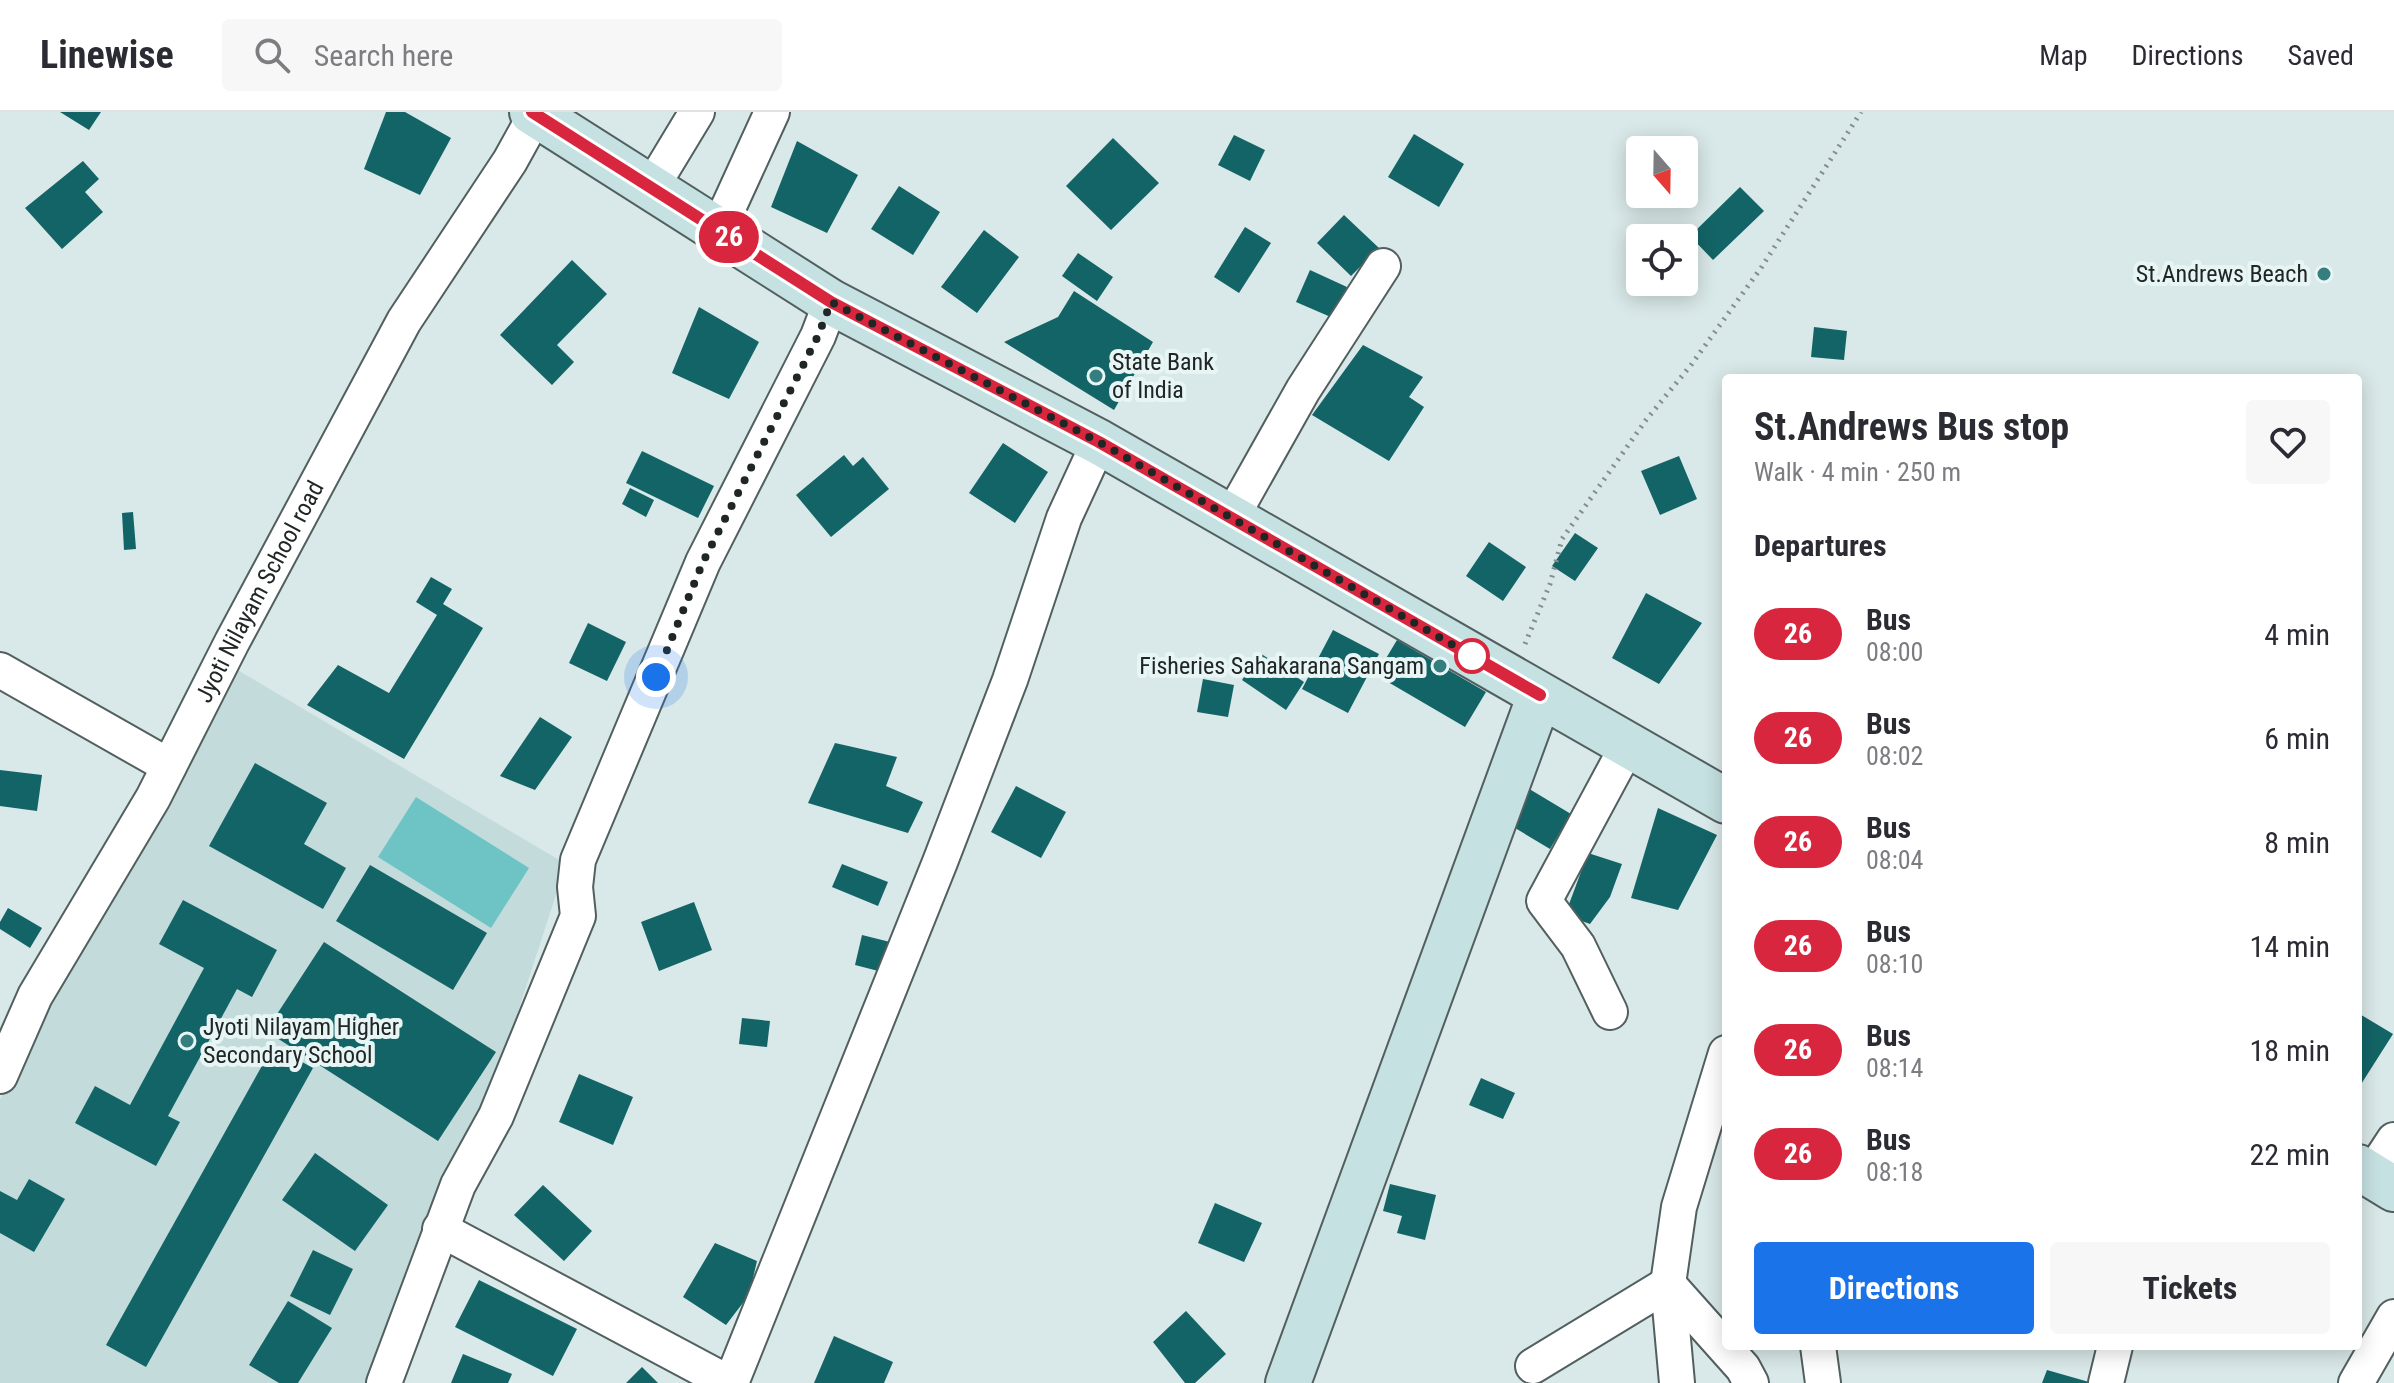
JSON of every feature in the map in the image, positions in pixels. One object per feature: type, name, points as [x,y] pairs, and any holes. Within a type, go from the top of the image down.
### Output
[{"type":"main road","points":[[535,113],[831,302],[1099,442],[1722,799]]},
{"type":"main road","points":[[1288,1383],[1526,686]]},
{"type":"street","points":[[651,188],[697,112]]},
{"type":"street","points":[[718,230],[772,112]]},
{"type":"street","name":"Jyoti Nilayam School road","points":[[0,1076],[35,996],[169,766],[404,321],[510,161],[535,113]]},
{"type":"street","points":[[1231,518],[1303,390],[1383,266]]},
{"type":"street","points":[[384,1383],[458,1185],[496,1116],[578,916],[575,887],[578,860],[703,562],[818,336],[831,302]]},
{"type":"street","points":[[440,1229],[730,1383],[940,862],[1010,680],[1064,518],[1099,442]]},
{"type":"street","points":[[0,670],[169,766]]},
{"type":"street","points":[[1610,1012],[1578,946],[1544,901],[1628,745]]},
{"type":"street","points":[[1677,1383],[1668,1284],[1679,1207],[1722,1066]]},
{"type":"street","points":[[1533,1366],[1668,1284]]},
{"type":"street","points":[[1668,1284],[1722,1344]]},
{"type":"street","points":[[2356,1383],[2394,1317]]},
{"type":"street","points":[[1727,1350],[1751,1383]]},
{"type":"street","points":[[1819,1350],[1823,1383]]},
{"type":"street","points":[[2106,1383],[2114,1350]]},
{"type":"path","points":[[1526,686],[1562,539],[1646,420],[1691,365],[1761,268],[1861,112]]},
{"type":"shaded area","points":[[234,668],[566,864],[509,1039],[367,1383],[0,1383],[0,1099]]},
{"type":"shaded area","points":[[416,797],[529,868],[491,928],[378,857]]},
{"type":"building","points":[[60,112],[101,112],[89,130]]},
{"type":"building","points":[[386,112],[405,112],[451,138],[420,195],[364,169]]},
{"type":"building","points":[[1414,134],[1464,164],[1439,207],[1388,177]]},
{"type":"building","points":[[1234,135],[1265,150],[1250,181],[1218,165]]},
{"type":"building","points":[[1113,138],[1159,183],[1111,230],[1066,186]]},
{"type":"building","points":[[797,141],[858,175],[827,233],[771,207]]},
{"type":"building","points":[[83,161],[99,179],[85,192],[103,212],[62,249],[25,208]]},
{"type":"building","points":[[899,186],[940,212],[913,255],[871,229]]},
{"type":"building","points":[[1740,187],[1764,211],[1713,260],[1698,244],[1698,228]]},
{"type":"building","points":[[1344,215],[1379,248],[1351,276],[1317,243]]},
{"type":"building","points":[[1245,227],[1271,243],[1239,293],[1214,277]]},
{"type":"building","points":[[984,230],[1019,257],[977,313],[941,287]]},
{"type":"building","points":[[1078,253],[1113,277],[1097,301],[1062,276]]},
{"type":"building","points":[[572,260],[607,294],[557,345],[574,362],[552,385],[500,335]]},
{"type":"building","points":[[1310,270],[1347,287],[1333,318],[1296,302]]},
{"type":"building","name":"State Bank of India","points":[[1074,291],[1153,342],[1114,410],[1004,342],[1058,317]]},
{"type":"building","points":[[699,307],[759,342],[729,399],[672,373]]},
{"type":"building","points":[[1814,327],[1847,331],[1844,360],[1811,357]]},
{"type":"building","points":[[1363,345],[1423,377],[1409,397],[1424,407],[1389,461],[1312,415]]},
{"type":"building","points":[[1003,443],[1048,472],[1015,523],[969,493]]},
{"type":"building","points":[[642,451],[714,486],[698,518],[626,483]]},
{"type":"building","points":[[844,455],[853,466],[863,457],[889,489],[831,537],[796,495]]},
{"type":"building","points":[[1679,456],[1697,499],[1660,515],[1641,471]]},
{"type":"building","points":[[630,488],[654,500],[646,517],[622,504]]},
{"type":"building","points":[[133,512],[136,549],[124,550],[122,513]]},
{"type":"building","points":[[1575,533],[1598,548],[1575,581],[1552,566]]},
{"type":"building","points":[[1489,542],[1526,567],[1503,601],[1466,576]]},
{"type":"building","points":[[431,577],[452,589],[443,604],[483,628],[404,759],[307,705],[338,665],[389,693],[437,615],[416,602]]},
{"type":"building","points":[[1646,593],[1702,623],[1659,684],[1612,658]]},
{"type":"building","points":[[588,623],[626,642],[607,681],[569,663]]},
{"type":"building","points":[[1333,630],[1379,654],[1348,713],[1302,689]]},
{"type":"building","points":[[1397,640],[1486,692],[1465,727],[1376,675]]},
{"type":"building","points":[[1260,653],[1304,682],[1286,710],[1242,680]]},
{"type":"building","points":[[1203,679],[1234,685],[1228,717],[1197,712]]},
{"type":"building","points":[[540,717],[572,737],[535,790],[500,776]]},
{"type":"building","points":[[835,743],[897,757],[886,786],[923,802],[908,833],[808,803]]},
{"type":"building","points":[[255,763],[327,803],[304,844],[346,868],[323,909],[209,846]]},
{"type":"building","points":[[0,770],[42,775],[37,811],[0,806]]},
{"type":"building","points":[[1016,786],[1066,812],[1041,858],[991,832]]},
{"type":"building","points":[[1526,787],[1571,814],[1550,849],[1505,822]]},
{"type":"building","points":[[1658,808],[1717,835],[1678,910],[1631,898]]},
{"type":"building","points":[[1588,853],[1622,864],[1610,897],[1590,924],[1565,915]]},
{"type":"building","points":[[842,864],[888,882],[878,906],[832,887]]},
{"type":"building","points":[[370,865],[487,933],[453,990],[336,921]]},
{"type":"building","name":"Jyoti Nilayam Higher Secondary School","points":[[183,900],[277,950],[252,997],[237,989],[168,1116],[180,1122],[156,1166],[75,1123],[95,1086],[130,1105],[204,968],[159,944]]},
{"type":"building","points":[[694,902],[712,950],[659,971],[641,922]]},
{"type":"building","points":[[8,908],[42,928],[30,948],[0,929],[0,922]]},
{"type":"building","points":[[862,935],[902,945],[894,975],[855,965]]},
{"type":"building","points":[[324,942],[496,1052],[438,1141],[266,1031]]},
{"type":"building","points":[[2362,1015],[2393,1034],[2362,1083]]},
{"type":"building","points":[[742,1018],[770,1021],[767,1047],[739,1044]]},
{"type":"building","points":[[273,1046],[313,1068],[146,1367],[106,1345]]},
{"type":"building","points":[[579,1074],[633,1097],[613,1145],[559,1122]]},
{"type":"building","points":[[1481,1078],[1515,1093],[1503,1119],[1469,1105]]},
{"type":"building","points":[[315,1153],[388,1205],[355,1251],[282,1200]]},
{"type":"building","points":[[29,1179],[65,1199],[34,1252],[0,1233],[0,1191],[17,1200]]},
{"type":"building","points":[[1390,1184],[1436,1195],[1425,1240],[1397,1233],[1402,1216],[1383,1211]]},
{"type":"building","points":[[543,1185],[592,1231],[564,1261],[514,1215]]},
{"type":"building","points":[[1215,1203],[1262,1223],[1244,1262],[1198,1243]]},
{"type":"building","points":[[715,1243],[757,1261],[749,1295],[726,1325],[683,1297]]},
{"type":"building","points":[[313,1250],[353,1269],[330,1315],[290,1296]]},
{"type":"building","points":[[479,1280],[577,1329],[553,1376],[455,1327]]},
{"type":"building","points":[[288,1301],[332,1328],[298,1383],[279,1383],[249,1365]]},
{"type":"building","points":[[1186,1311],[1226,1354],[1195,1383],[1185,1383],[1153,1342]]},
{"type":"building","points":[[834,1336],[893,1362],[884,1383],[814,1383]]},
{"type":"building","points":[[463,1354],[512,1374],[508,1383],[451,1383]]},
{"type":"building","points":[[642,1367],[658,1383],[626,1383]]},
{"type":"building","points":[[2047,1370],[2089,1382],[2089,1383],[2042,1383]]},
{"type":"bus line","name":"26","points":[[532,112],[831,302],[1099,442],[1540,695]]},
{"type":"place","name":"St.Andrews Beach","points":[[2324,274]]},
{"type":"place","name":"State Bank of India","points":[[1096,376]]},
{"type":"place","name":"Fisheries Sahakarana Sangam","points":[[1440,666]]},
{"type":"place","name":"Jyoti Nilayam Higher Secondary School","points":[[187,1041]]},
{"type":"route","points":[[656,677],[703,562],[818,336],[831,302],[1099,442],[1472,656]]}]
